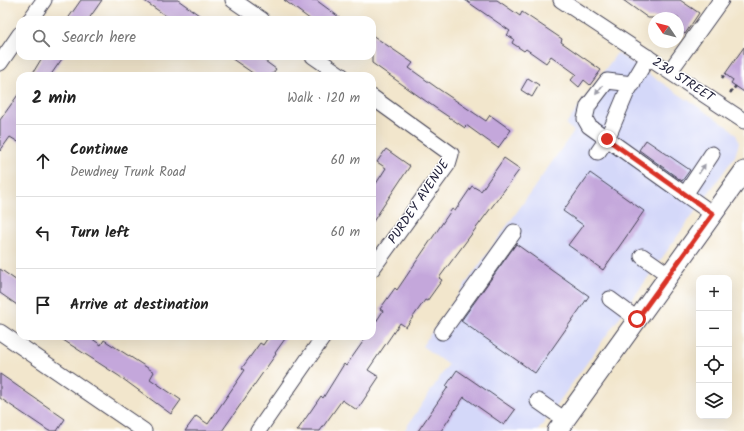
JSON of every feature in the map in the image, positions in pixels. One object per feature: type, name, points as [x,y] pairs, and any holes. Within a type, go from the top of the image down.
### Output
[{"type":"main road","points":[[557,428],[744,171]]},
{"type":"street","points":[[33,16],[44,0]]},
{"type":"street","points":[[233,0],[256,16]]},
{"type":"street","name":"230 STREET","points":[[561,0],[744,121]]},
{"type":"street","points":[[670,72],[720,0]]},
{"type":"street","points":[[0,63],[16,40]]},
{"type":"street","points":[[598,152],[607,139],[626,94],[634,84],[648,57]]},
{"type":"street","points":[[319,60],[336,72]]},
{"type":"street","points":[[634,84],[607,81],[588,106],[585,119],[589,126],[713,214]]},
{"type":"street","name":"PURDEY AVENUE","points":[[376,100],[451,154],[448,164],[376,263]]},
{"type":"street","points":[[683,193],[688,190],[712,154]]},
{"type":"street","points":[[442,332],[514,232]]},
{"type":"street","points":[[642,256],[669,275]]},
{"type":"street","points":[[610,300],[637,319]]},
{"type":"street","points":[[0,332],[144,431]]},
{"type":"street","points":[[258,431],[321,340]]},
{"type":"street","points":[[538,401],[557,428]]},
{"type":"path","points":[[722,78],[725,74]]},
{"type":"path","points":[[730,93],[736,86]]},
{"type":"shaded area","points":[[617,53],[730,128],[736,134],[739,143],[735,156],[538,431],[404,431],[448,365],[422,346],[574,131],[566,125]]},
{"type":"building","points":[[81,0],[102,0],[91,16],[70,16]]},
{"type":"building","points":[[143,0],[178,0],[200,16],[166,16]]},
{"type":"building","points":[[284,0],[316,0],[338,16],[306,16]]},
{"type":"building","points":[[465,0],[497,0],[520,16],[522,12],[562,39],[561,42],[601,70],[590,85],[584,80],[579,87],[571,80],[576,74],[551,56],[546,63],[526,49],[524,51],[512,43],[514,39],[507,35],[510,31]]},
{"type":"building","points":[[623,0],[680,0],[699,13],[685,34],[684,12],[648,12],[648,18]]},
{"type":"building","points":[[376,38],[413,63],[409,68],[440,90],[486,121],[490,115],[511,130],[498,148],[466,125],[465,128],[372,63],[372,60],[376,60]]},
{"type":"building","points":[[744,47],[744,92],[731,83],[733,80],[725,74]]},
{"type":"building","points":[[41,60],[61,60],[53,72],[33,72]]},
{"type":"building","points":[[234,60],[264,60],[276,69],[274,72],[251,72]]},
{"type":"building","points":[[528,78],[539,85],[532,97],[521,90]]},
{"type":"building","points":[[16,98],[16,141],[10,137],[0,151],[0,120]]},
{"type":"building","points":[[646,140],[690,170],[682,181],[639,150]]},
{"type":"building","points":[[386,149],[410,166],[376,217],[376,184],[386,168],[377,162]]},
{"type":"building","points":[[504,158],[520,169],[439,278],[442,280],[427,301],[425,300],[406,327],[400,323],[368,370],[379,377],[357,410],[342,400],[320,431],[297,431],[321,396],[323,398],[344,364],[346,366],[364,340],[376,340],[376,322],[383,311],[380,309],[395,288],[397,290],[452,209],[455,211],[472,186],[481,191]]},
{"type":"building","points":[[590,173],[644,211],[603,270],[568,245],[583,225],[563,211]]},
{"type":"building","points":[[516,244],[589,296],[535,373],[461,321]]},
{"type":"building","points":[[0,269],[16,280],[16,304],[0,293]]},
{"type":"building","points":[[63,340],[94,340],[101,345],[104,340],[154,372],[150,379],[181,400],[171,414],[119,376]]},
{"type":"building","points":[[266,340],[284,340],[222,431],[185,431],[196,416],[208,424],[245,370],[242,368],[260,343],[263,345]]},
{"type":"building","points":[[457,370],[515,410],[504,425],[464,397],[441,431],[418,431],[448,387],[446,386]]},
{"type":"building","points":[[0,374],[65,419],[57,431],[49,431],[0,398]]},
{"type":"route","points":[[607,139],[713,214],[637,319]]}]
